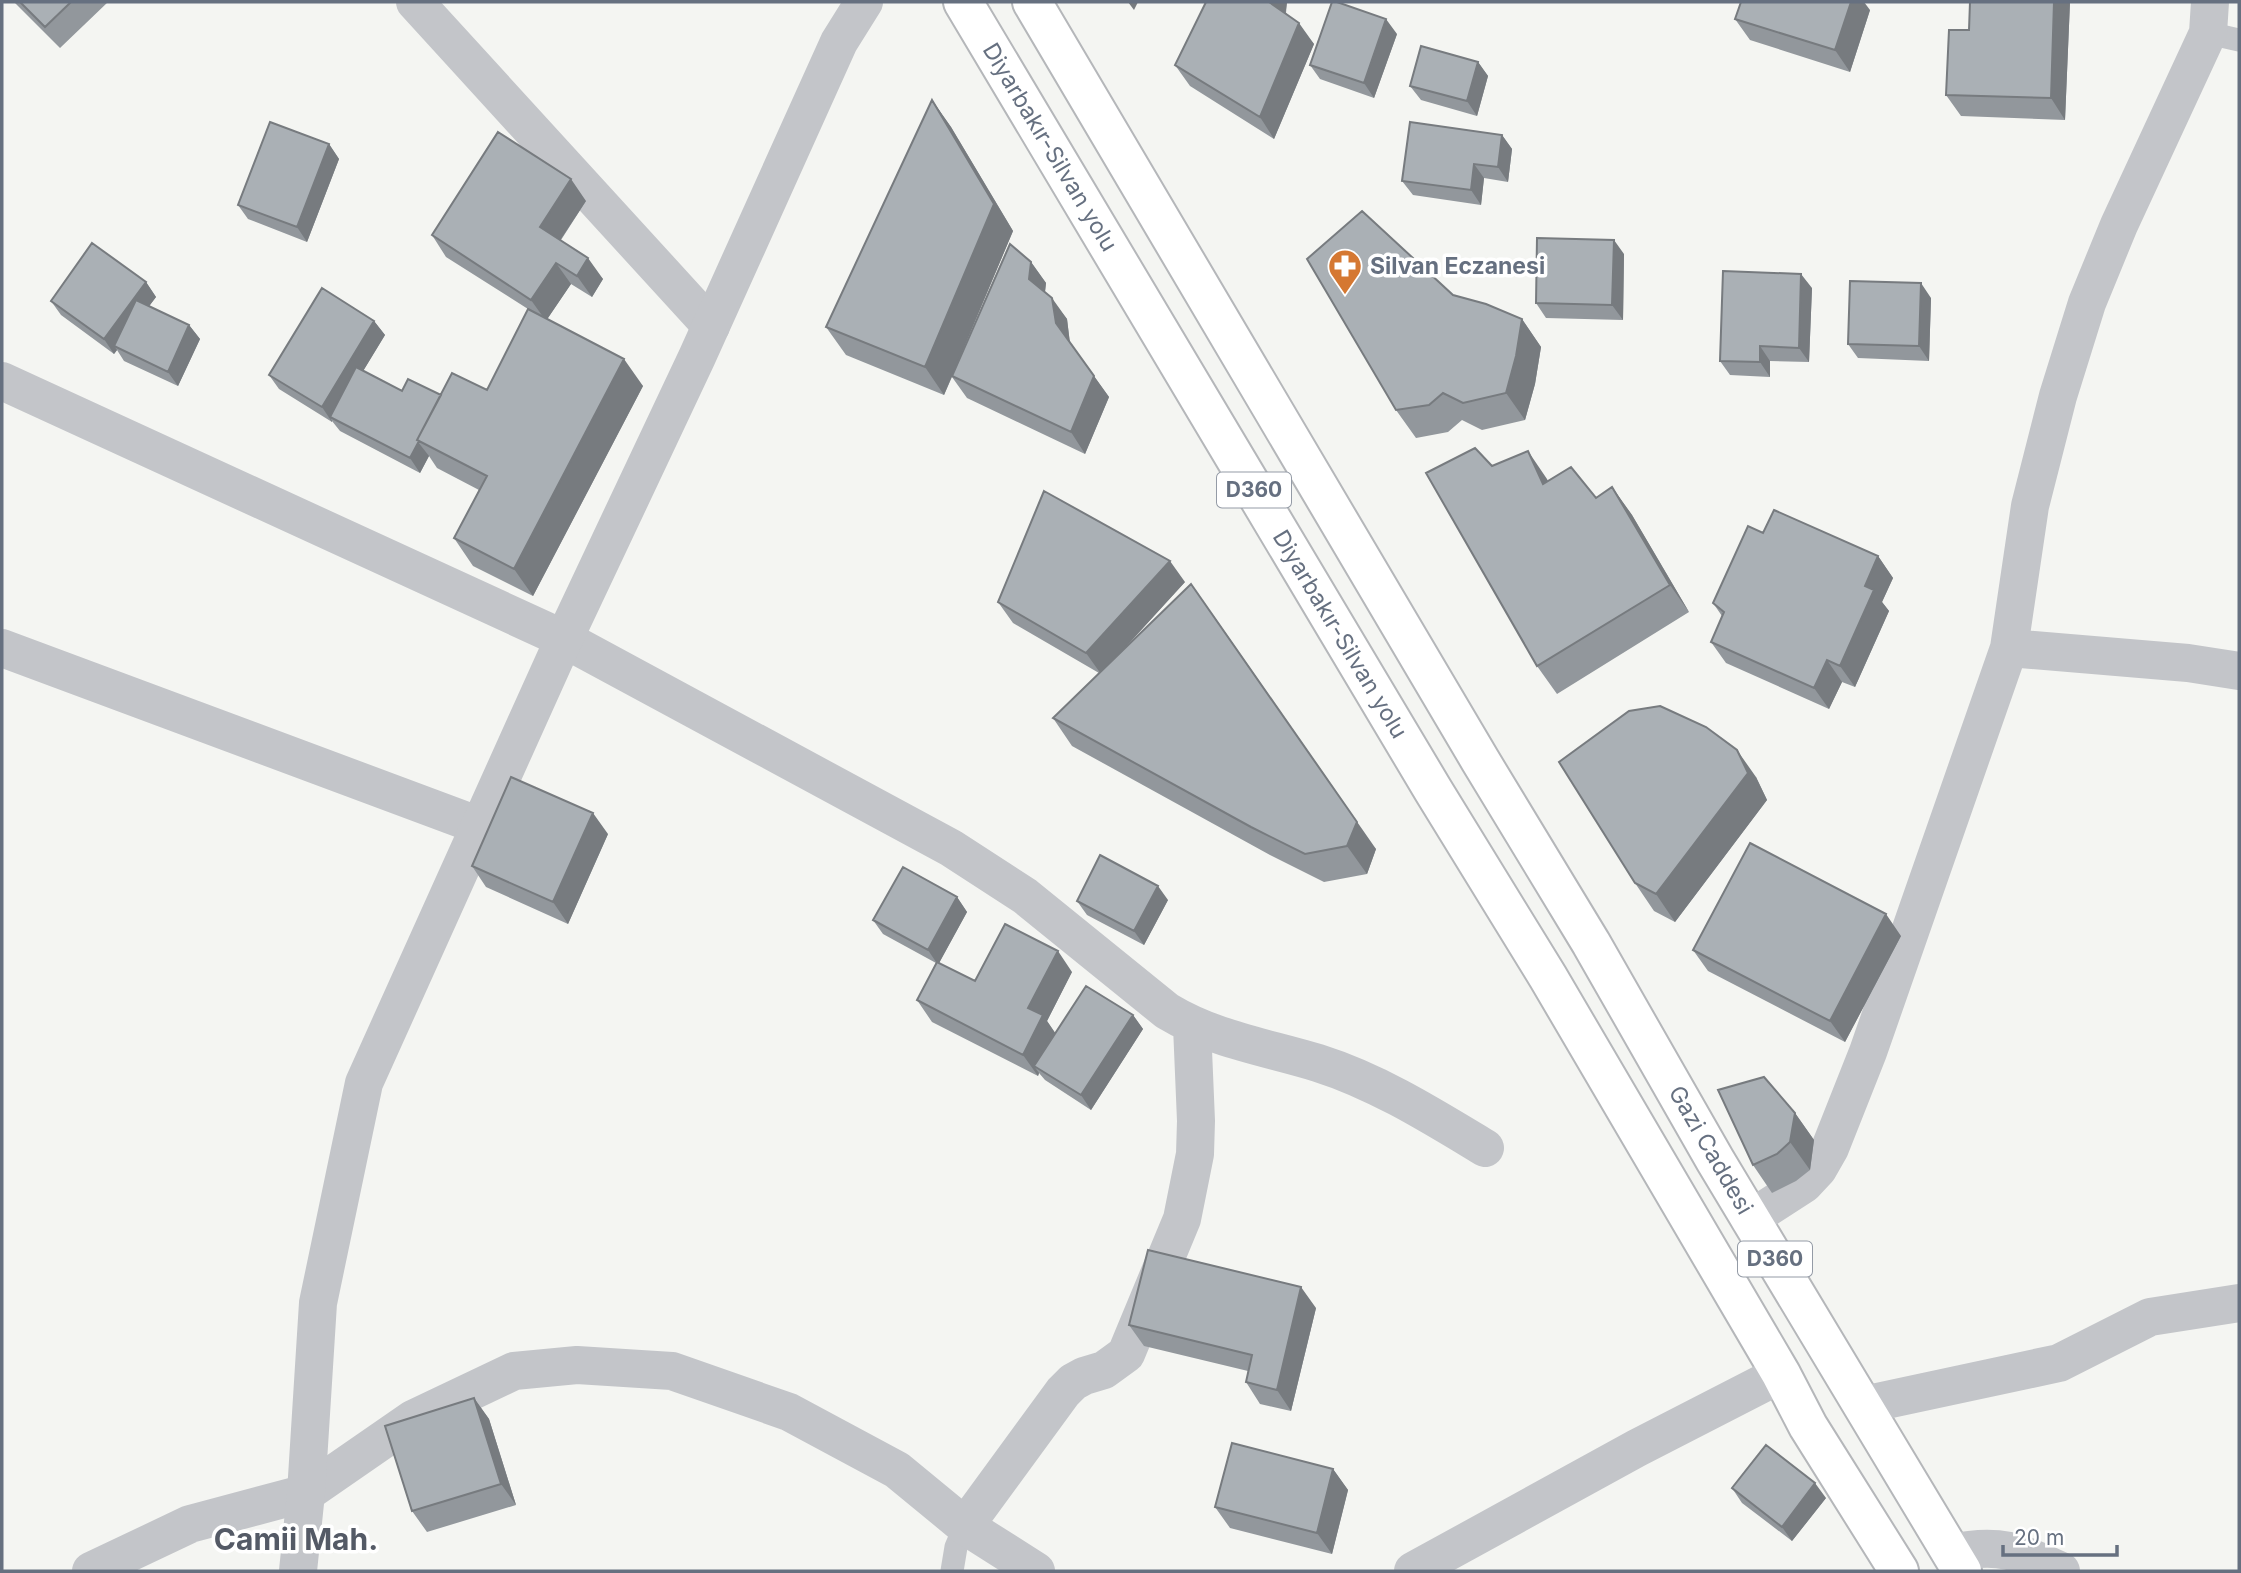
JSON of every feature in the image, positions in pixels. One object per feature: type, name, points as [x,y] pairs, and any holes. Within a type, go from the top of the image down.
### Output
[{"type":"highway","name":"Diyarbakır-Silvan yolu","points":[[963,2],[1426,778],[1548,977],[1781,1374]]},
{"type":"highway","name":"Gazi Caddesi","points":[[1032,2],[1591,943],[1715,1160],[1957,1562]]},
{"type":"highway","name":"D360","points":[[1781,1374],[1808,1426],[1899,1571]]},
{"type":"street","points":[[415,2],[711,326]]},
{"type":"street","points":[[298,1571],[306,1493],[318,1303],[364,1083],[564,639],[711,326],[839,42],[864,2]]},
{"type":"street","points":[[1750,1219],[1804,1184],[1818,1169],[1830,1149],[1868,1052],[2009,648],[2030,506],[2058,396],[2087,303],[2119,225],[2219,25]]},
{"type":"street","points":[[2,381],[564,639],[951,848],[1025,896],[1167,1012],[1192,1026],[1221,1037],[1320,1064],[1374,1086],[1429,1114],[1485,1148]]},
{"type":"street","points":[[2,648],[480,826]]},
{"type":"street","points":[[2009,648],[2188,663],[2239,671]]},
{"type":"street","points":[[965,1525],[1063,1392],[1073,1382],[1104,1370],[1126,1354],[1182,1219],[1190,1186],[1196,1121],[1192,1026]]},
{"type":"street","points":[[1864,1405],[2059,1363],[2150,1317],[2239,1303]]},
{"type":"street","points":[[90,1571],[190,1524],[306,1493],[413,1419],[514,1371],[577,1365],[672,1371],[789,1412],[897,1470],[965,1525],[1036,1571]]},
{"type":"street","points":[[1413,1571],[1637,1448],[1781,1374]]},
{"type":"street","points":[[1957,1562],[1978,1547],[2014,1551],[2061,1571]]},
{"type":"lane","points":[[952,1571],[956,1547],[965,1525]]},
{"type":"building","points":[[20,2],[71,2],[45,27]]},
{"type":"building","points":[[1206,2],[1269,2],[1299,23],[1260,117],[1175,65]]},
{"type":"building","points":[[1332,2],[1386,19],[1364,83],[1310,65]]},
{"type":"building","points":[[1741,2],[1851,2],[1835,50],[1735,19]]},
{"type":"building","points":[[1970,2],[2054,2],[2051,98],[1946,95],[1949,30],[1969,30]]},
{"type":"building","points":[[1421,46],[1478,62],[1467,101],[1410,86]]},
{"type":"building","points":[[932,100],[994,204],[925,367],[826,327]]},
{"type":"building","points":[[270,122],[329,144],[297,227],[238,205]]},
{"type":"building","points":[[1410,122],[1502,135],[1498,167],[1474,164],[1471,190],[1402,181]]},
{"type":"building","points":[[498,132],[571,179],[540,227],[588,258],[577,276],[556,263],[531,300],[432,235]]},
{"type":"building","points":[[1362,211],[1453,295],[1486,304],[1522,319],[1506,393],[1463,403],[1443,393],[1429,405],[1396,410],[1307,259]]},
{"type":"building","points":[[1537,238],[1614,240],[1612,305],[1536,303]]},
{"type":"building","points":[[92,243],[146,282],[104,339],[51,301]]},
{"type":"building","points":[[1010,244],[1031,262],[1029,279],[1052,298],[1056,323],[1094,376],[1071,432],[952,376]]},
{"type":"building","points":[[1723,271],[1801,274],[1799,348],[1760,346],[1760,362],[1720,361]]},
{"type":"building","points":[[1850,281],[1921,283],[1919,346],[1848,344]]},
{"type":"building","points":[[322,288],[374,321],[322,407],[269,375]]},
{"type":"building","points":[[136,300],[189,325],[168,372],[114,346]]},
{"type":"building","points":[[528,309],[624,359],[514,569],[454,538],[487,476],[417,440],[452,373],[487,390]]},
{"type":"building","points":[[356,367],[402,391],[408,379],[441,395],[410,458],[330,417]]},
{"type":"building","points":[[1475,448],[1492,466],[1528,451],[1543,484],[1571,467],[1596,498],[1612,487],[1670,585],[1537,666],[1426,473]]},
{"type":"building","points":[[1044,491],[1170,561],[1086,653],[998,602]]},
{"type":"building","points":[[1774,510],[1878,556],[1865,586],[1874,590],[1840,666],[1827,660],[1814,688],[1711,642],[1724,612],[1713,603],[1748,526],[1763,533]]},
{"type":"building","points":[[1191,584],[1357,822],[1347,846],[1305,854],[1053,718]]},
{"type":"building","points":[[1660,706],[1706,727],[1737,750],[1748,773],[1656,894],[1635,883],[1559,762],[1629,711]]},
{"type":"building","points":[[511,777],[593,813],[553,902],[472,866]]},
{"type":"building","points":[[1750,843],[1886,914],[1830,1021],[1693,950]]},
{"type":"building","points":[[1100,855],[1158,886],[1134,931],[1077,901]]},
{"type":"building","points":[[903,867],[957,897],[928,950],[873,920]]},
{"type":"building","points":[[1005,924],[1058,951],[1028,1008],[1043,1015],[1023,1055],[917,1000],[937,962],[975,981]]},
{"type":"building","points":[[1086,986],[1133,1015],[1081,1095],[1034,1066]]},
{"type":"building","points":[[1764,1077],[1795,1113],[1790,1142],[1777,1154],[1753,1165],[1718,1090]]},
{"type":"building","points":[[1148,1250],[1301,1287],[1277,1390],[1246,1382],[1252,1355],[1129,1325]]},
{"type":"building","points":[[474,1398],[501,1484],[412,1511],[385,1426]]},
{"type":"building","points":[[1232,1443],[1333,1469],[1317,1533],[1215,1507]]},
{"type":"building","points":[[1766,1445],[1815,1483],[1782,1527],[1732,1488]]},
{"type":"place","name":"Silvan Eczanesi","points":[[1345,296]]},
{"type":"district","name":"Camii Mah.","points":[[296,1540]]}]
